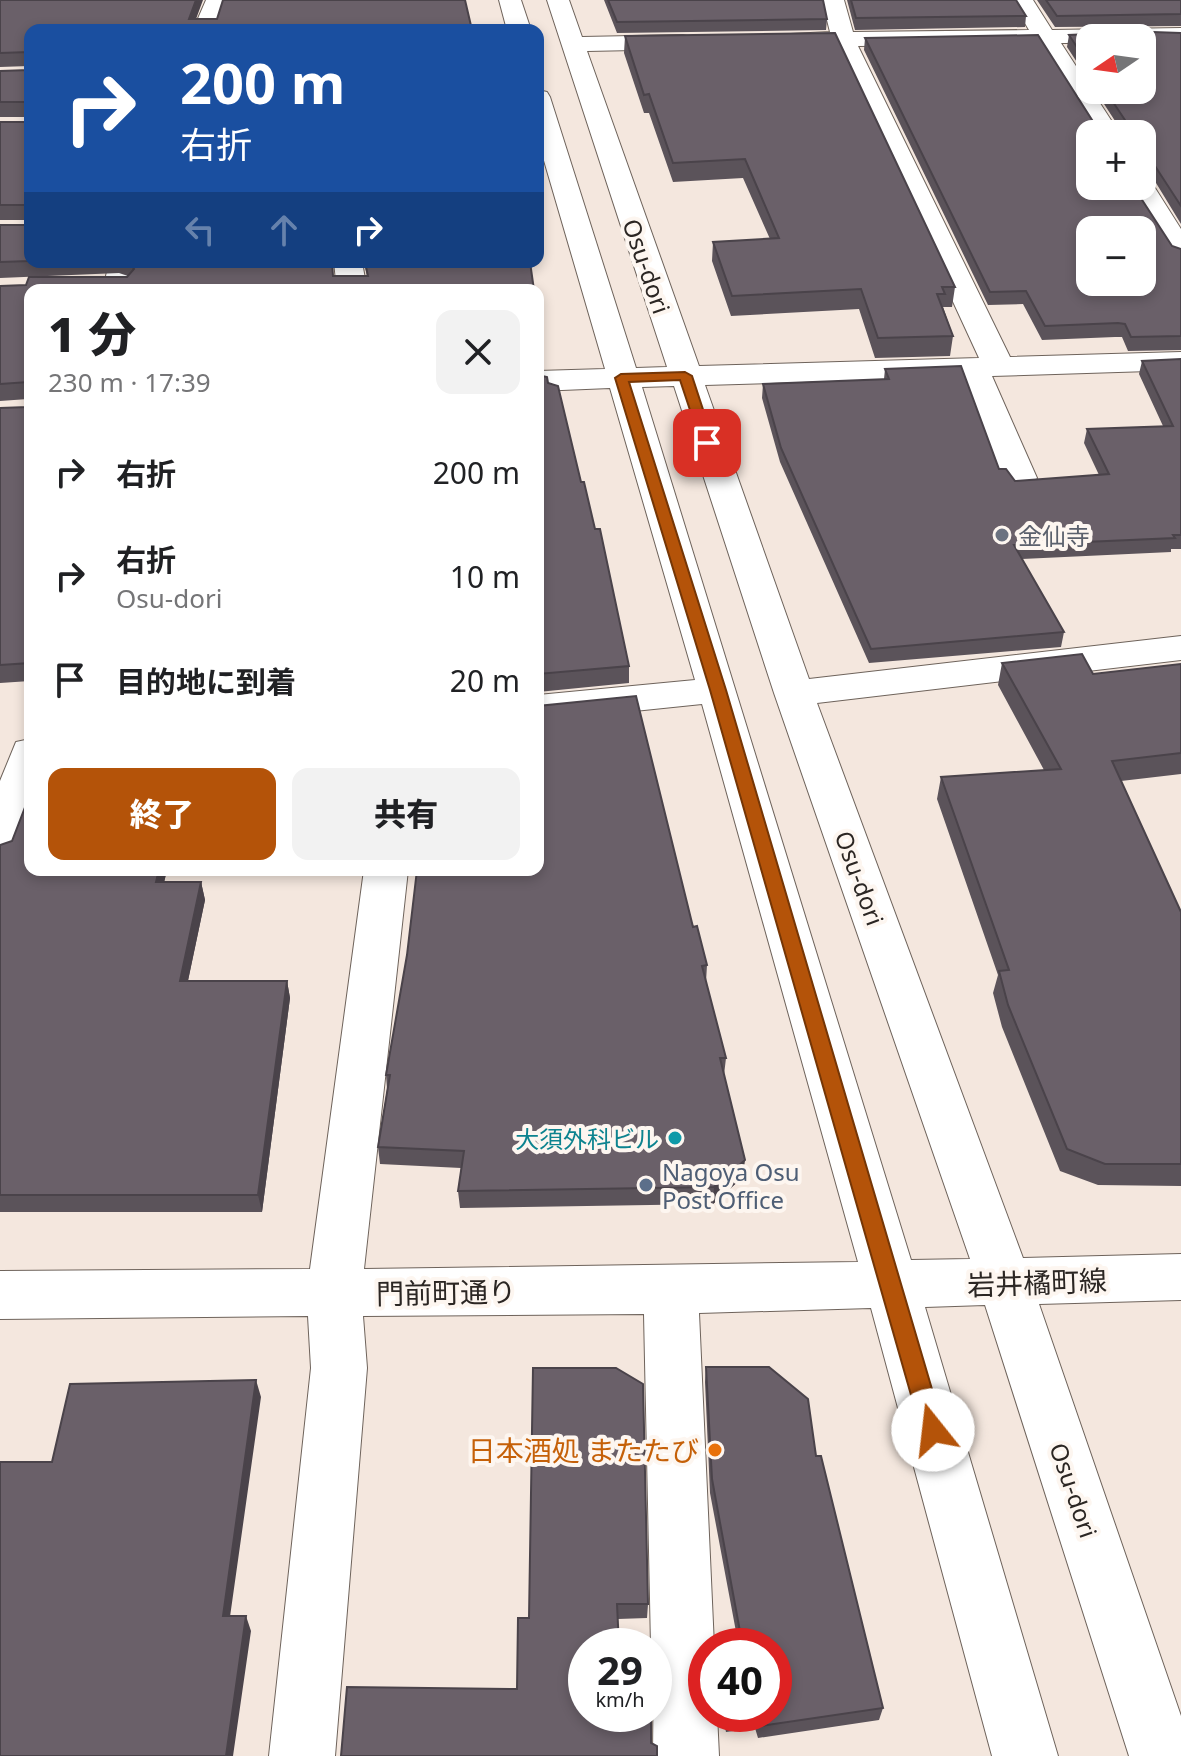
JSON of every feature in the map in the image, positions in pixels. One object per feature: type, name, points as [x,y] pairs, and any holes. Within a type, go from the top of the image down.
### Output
[{"type":"street","points":[[207,24],[217,0]]},
{"type":"street","points":[[510,0],[517,24]]},
{"type":"street","name":"Osu-dori","points":[[558,0],[794,693],[1005,1282],[1162,1756]]},
{"type":"street","points":[[833,0],[843,39],[986,367],[1020,478]]},
{"type":"street","points":[[1022,0],[1098,120]]},
{"type":"street","points":[[750,41],[1181,35]]},
{"type":"street","points":[[571,44],[704,42]]},
{"type":"street","points":[[544,129],[718,690],[1025,1756]]},
{"type":"street","points":[[1158,200],[1181,251]]},
{"type":"street","points":[[544,381],[1181,361]]},
{"type":"street","points":[[794,693],[1181,648]]},
{"type":"street","points":[[544,707],[718,690]]},
{"type":"street","points":[[0,740],[24,738]]},
{"type":"street","points":[[0,847],[24,771]]},
{"type":"street","points":[[302,1756],[339,1368],[334,1293],[385,876]]},
{"type":"street","name":"岩井橘町線","points":[[892,1287],[1181,1277]]},
{"type":"street","name":"門前町通り","points":[[0,1295],[892,1287]]},
{"type":"street","points":[[671,1290],[686,1756]]},
{"type":"building","points":[[0,0],[196,0],[189,19],[217,19],[223,0],[465,0],[471,24],[24,24],[24,52],[0,53]]},
{"type":"building","points":[[608,0],[823,0],[827,19],[617,22]]},
{"type":"building","points":[[851,0],[1016,0],[1026,16],[856,18]]},
{"type":"building","points":[[1046,0],[1181,0],[1181,14],[1057,16]]},
{"type":"building","points":[[1156,32],[1181,33],[1181,206],[1156,168],[1156,120],[1125,120],[1114,104],[1156,104]]},
{"type":"building","points":[[835,33],[955,287],[942,287],[945,294],[937,294],[953,336],[878,338],[861,289],[732,296],[713,242],[779,238],[745,159],[673,163],[649,94],[644,95],[625,36]]},
{"type":"building","points":[[1038,35],[1076,95],[1076,104],[1082,104],[1092,120],[1076,120],[1076,200],[1142,200],[1152,216],[1076,216],[1076,296],[1156,296],[1156,221],[1172,246],[1181,249],[1181,336],[1131,337],[1125,324],[1118,323],[1045,326],[1026,291],[990,292],[865,38]]},
{"type":"building","points":[[24,70],[24,102],[0,102],[0,71]]},
{"type":"building","points":[[0,122],[24,122],[24,205],[0,205]]},
{"type":"building","points":[[0,225],[24,225],[24,261],[0,262]]},
{"type":"building","points":[[332,268],[333,276],[368,276],[366,268],[531,268],[533,284],[26,284],[29,277],[127,277],[134,269]]},
{"type":"building","points":[[24,285],[24,382],[0,384],[0,286]]},
{"type":"building","points":[[1181,359],[1181,535],[1173,535],[1175,538],[1014,545],[1064,632],[871,649],[781,448],[763,384],[889,379],[885,369],[961,366],[999,469],[1006,469],[1015,481],[1109,474],[1087,429],[1173,426],[1142,361]]},
{"type":"building","points":[[544,376],[548,383],[558,386],[581,482],[584,482],[595,529],[600,529],[629,666],[544,673]]},
{"type":"building","points":[[24,407],[24,663],[0,665],[0,408]]},
{"type":"building","points":[[1082,654],[1093,674],[1181,664],[1181,753],[1112,761],[1181,912],[1181,1164],[1105,1164],[1067,1149],[1008,1005],[999,971],[1009,970],[941,777],[1061,769],[1002,663]]},
{"type":"building","points":[[636,696],[693,927],[697,926],[707,965],[702,966],[726,1058],[720,1058],[745,1160],[714,1187],[458,1191],[464,1151],[378,1147],[416,876],[544,876],[544,705]]},
{"type":"building","points":[[24,810],[24,876],[158,876],[156,882],[201,882],[180,981],[287,981],[258,1195],[0,1195],[0,845],[12,841]]},
{"type":"building","points":[[706,1367],[769,1367],[808,1399],[816,1456],[821,1456],[883,1708],[792,1721],[792,1628],[739,1628],[712,1479]]},
{"type":"building","points":[[533,1368],[616,1368],[643,1384],[648,1604],[617,1604],[618,1628],[568,1628],[568,1732],[651,1732],[651,1743],[657,1746],[657,1756],[341,1756],[347,1687],[517,1689],[518,1618],[529,1618]]},
{"type":"building","points":[[256,1380],[223,1616],[246,1616],[226,1756],[0,1756],[0,1462],[52,1462],[70,1384]]},
{"type":"place","name":"金仙寺","points":[[1002,535]]},
{"type":"place","name":"大須外科ビル","points":[[675,1138]]},
{"type":"place","name":"Nagoya Osu Post Office","points":[[646,1185]]},
{"type":"place","name":"日本酒処 またたび","points":[[715,1450]]},
{"type":"route","points":[[707,443],[685,376],[621,378],[718,690],[933,1430]]}]
